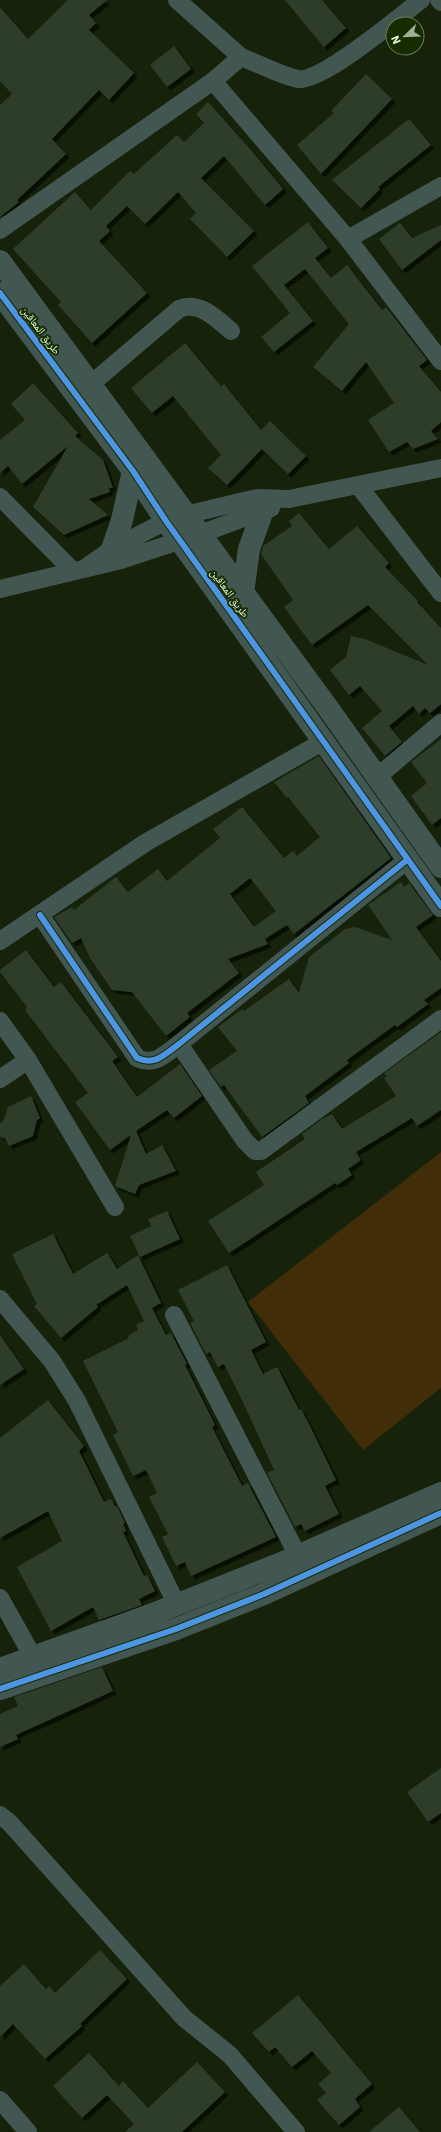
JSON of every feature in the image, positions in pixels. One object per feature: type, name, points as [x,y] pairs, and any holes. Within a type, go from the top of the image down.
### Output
[{"type":"street","points":[[177,0],[241,57],[298,79],[316,75],[362,46],[421,0]]},
{"type":"street","points":[[0,230],[213,81],[241,57]]},
{"type":"street","points":[[213,81],[348,239],[441,361]]},
{"type":"street","points":[[348,239],[441,186]]},
{"type":"street","name":"طريق المعاقين","points":[[0,261],[91,384],[176,518],[324,741],[441,906]]},
{"type":"street","name":"طريق المعاقين","points":[[0,293],[133,471],[176,518]]},
{"type":"street","points":[[91,384],[185,306],[194,306],[209,313],[231,331]]},
{"type":"street","points":[[79,569],[112,549],[176,518],[258,498],[289,499],[441,468]]},
{"type":"street","points":[[112,549],[131,485],[133,471]]},
{"type":"street","points":[[358,485],[441,593]]},
{"type":"street","points":[[0,497],[79,569]]},
{"type":"street","points":[[0,589],[120,560],[262,513],[289,499]]},
{"type":"street","points":[[243,594],[250,549],[262,513]]},
{"type":"street","name":"طريق المعاقين","points":[[190,537],[243,594],[377,776],[441,867]]},
{"type":"street","points":[[377,776],[441,723]]},
{"type":"street","points":[[0,941],[145,843],[324,741]]},
{"type":"street","points":[[40,915],[137,1058],[147,1062],[154,1061],[179,1044],[408,860]]},
{"type":"street","points":[[179,1044],[245,1141],[255,1151],[261,1151],[441,1019]]},
{"type":"street","points":[[0,1022],[28,1060],[116,1207]]},
{"type":"street","points":[[0,1079],[28,1060]]},
{"type":"street","points":[[0,1299],[52,1361],[77,1401],[177,1605]]},
{"type":"street","points":[[174,1315],[298,1556]]},
{"type":"street","points":[[0,1669],[177,1605],[298,1556],[441,1493]]},
{"type":"street","points":[[0,1689],[176,1629],[264,1594],[441,1513]]},
{"type":"street","points":[[0,1598],[33,1657]]},
{"type":"street","points":[[0,1816],[9,1822],[184,2018],[230,2055],[296,2132]]},
{"type":"street","points":[[0,2100],[28,2132]]},
{"type":"shaded area","points":[[441,1152],[441,1388],[363,1450],[248,1302]]},
{"type":"building","points":[[68,0],[107,0],[89,15],[96,23],[89,30],[134,73],[109,100],[99,90],[52,139],[66,154],[17,200],[19,202],[0,217],[0,105],[12,94],[0,81],[0,7],[28,39]]},
{"type":"building","points":[[285,0],[322,0],[346,28],[324,47]]},
{"type":"building","points":[[174,46],[191,69],[167,87],[150,65]]},
{"type":"building","points":[[366,74],[392,99],[321,174],[297,145],[334,113],[331,111]]},
{"type":"building","points":[[208,102],[251,150],[283,189],[265,205],[224,156],[201,178],[254,231],[227,257],[190,219],[196,213],[178,192],[145,224],[127,206],[106,226],[110,231],[99,241],[147,293],[92,343],[58,305],[61,302],[13,249],[75,192],[91,210],[130,171],[134,174],[177,135],[184,142],[204,123],[196,114]]},
{"type":"building","points":[[409,119],[431,145],[378,187],[380,189],[361,208],[332,180]]},
{"type":"building","points":[[308,222],[328,248],[315,258],[331,278],[347,265],[382,310],[386,307],[427,360],[419,366],[441,392],[441,422],[431,431],[438,439],[413,449],[407,442],[389,452],[368,420],[394,403],[366,362],[342,391],[313,367],[349,324],[305,269],[284,285],[313,321],[274,352],[261,337],[290,313],[252,266]]},
{"type":"building","points":[[400,223],[412,238],[441,225],[441,240],[402,270],[379,239]]},
{"type":"building","points":[[185,343],[221,386],[224,384],[261,430],[270,421],[306,456],[288,474],[262,449],[227,485],[208,468],[221,455],[173,396],[152,413],[131,388]]},
{"type":"building","points":[[33,383],[78,433],[75,436],[103,460],[113,488],[109,488],[110,492],[89,499],[108,515],[64,535],[33,507],[68,446],[22,484],[8,466],[0,473],[0,440],[25,420],[11,404]]},
{"type":"building","points":[[299,513],[329,549],[357,526],[389,563],[385,567],[418,601],[417,602],[441,628],[441,704],[430,713],[425,708],[419,714],[413,706],[389,726],[402,742],[385,756],[362,728],[382,711],[360,686],[349,695],[330,670],[346,657],[351,636],[365,639],[428,665],[368,605],[312,645],[284,607],[293,600],[261,554],[263,546],[292,526],[289,521]]},
{"type":"building","points":[[441,739],[441,818],[432,825],[411,796],[427,783],[411,762]]},
{"type":"building","points":[[319,756],[391,858],[294,934],[287,925],[265,939],[268,944],[228,959],[239,973],[187,1013],[190,1017],[166,1036],[132,992],[112,990],[90,958],[81,938],[72,943],[54,917],[72,907],[74,910],[116,877],[128,892],[158,869],[167,881],[220,838],[213,829],[242,807],[284,858],[293,851],[297,856],[320,837],[274,782]],"holes":[[[250,878],[276,911],[254,927],[230,894]]]},
{"type":"building","points":[[401,882],[404,887],[409,883],[433,915],[416,927],[441,961],[441,988],[424,1000],[428,1004],[397,1027],[395,1025],[347,1060],[349,1063],[305,1096],[309,1103],[262,1137],[224,1085],[221,1087],[209,1070],[237,1051],[218,1027],[242,1009],[244,1011],[289,979],[299,993],[309,957],[345,929],[355,927],[392,940],[368,905]]},
{"type":"building","points":[[26,950],[54,987],[61,982],[118,1057],[112,1061],[137,1097],[180,1064],[202,1096],[174,1118],[167,1110],[136,1131],[146,1154],[162,1145],[176,1171],[139,1185],[135,1194],[115,1186],[131,1135],[110,1150],[75,1102],[88,1093],[25,1010],[27,1007],[0,972],[0,970]]},
{"type":"building","points":[[441,1032],[441,1110],[417,1126],[412,1118],[356,1152],[361,1160],[348,1169],[352,1175],[337,1185],[335,1183],[229,1253],[208,1221],[264,1185],[256,1172],[305,1139],[302,1134],[322,1119],[332,1114],[342,1129],[396,1096],[384,1078],[387,1076],[384,1073]]},
{"type":"building","points":[[31,1096],[40,1118],[37,1120],[33,1136],[9,1146],[5,1138],[0,1137],[0,1123],[3,1122],[8,1107]]},
{"type":"building","points":[[167,1211],[180,1239],[140,1257],[130,1236],[151,1226],[148,1219]]},
{"type":"building","points":[[53,1234],[73,1274],[107,1253],[117,1269],[138,1255],[161,1303],[152,1308],[166,1335],[171,1333],[187,1364],[185,1365],[215,1425],[212,1427],[242,1486],[248,1483],[276,1537],[191,1576],[185,1562],[176,1566],[162,1537],[168,1534],[149,1497],[157,1493],[146,1470],[133,1476],[113,1435],[118,1432],[83,1361],[129,1338],[128,1336],[138,1330],[136,1325],[144,1321],[127,1285],[96,1305],[98,1307],[61,1338],[34,1306],[37,1304],[12,1254]]},
{"type":"building","points":[[227,1265],[266,1342],[251,1350],[263,1374],[277,1367],[299,1410],[301,1409],[309,1424],[336,1480],[325,1486],[339,1514],[305,1531],[301,1524],[295,1527],[267,1473],[274,1470],[241,1398],[224,1364],[218,1367],[210,1352],[206,1354],[190,1323],[194,1321],[178,1290]]},
{"type":"building","points":[[0,1335],[24,1369],[0,1385]]},
{"type":"building","points":[[48,1400],[84,1446],[79,1451],[104,1502],[111,1499],[115,1507],[117,1506],[125,1523],[123,1524],[126,1531],[123,1532],[144,1576],[147,1575],[155,1591],[139,1599],[142,1605],[99,1620],[93,1607],[51,1631],[17,1567],[62,1541],[48,1511],[0,1538],[0,1438]]},
{"type":"building","points":[[102,1667],[113,1691],[16,1735],[18,1739],[0,1747],[0,1714],[18,1706],[14,1697]]},
{"type":"building","points":[[441,1768],[441,1813],[428,1822],[407,1792]]},
{"type":"building","points":[[100,1950],[127,1979],[80,2024],[82,2026],[45,2059],[13,2024],[0,2037],[0,1986],[24,1964],[46,1989],[49,1986],[55,1993]]},
{"type":"building","points":[[298,1995],[372,2084],[355,2099],[360,2107],[339,2125],[317,2100],[326,2093],[318,2084],[331,2073],[312,2051],[292,2067],[275,2047],[269,2052],[252,2033]]},
{"type":"building","points":[[89,2053],[119,2086],[123,2081],[148,2108],[197,2062],[225,2092],[182,2132],[125,2132],[134,2124],[107,2095],[82,2118],[53,2086]]},
{"type":"building","points":[[399,2107],[420,2132],[369,2132]]},
{"type":"cycle path","points":[[0,293],[133,471],[166,521],[441,906]]},
{"type":"cycle path","points":[[40,915],[137,1058],[149,1061],[159,1058],[179,1044],[407,860]]},
{"type":"cycle path","points":[[0,1689],[176,1629],[264,1594],[441,1513]]}]
